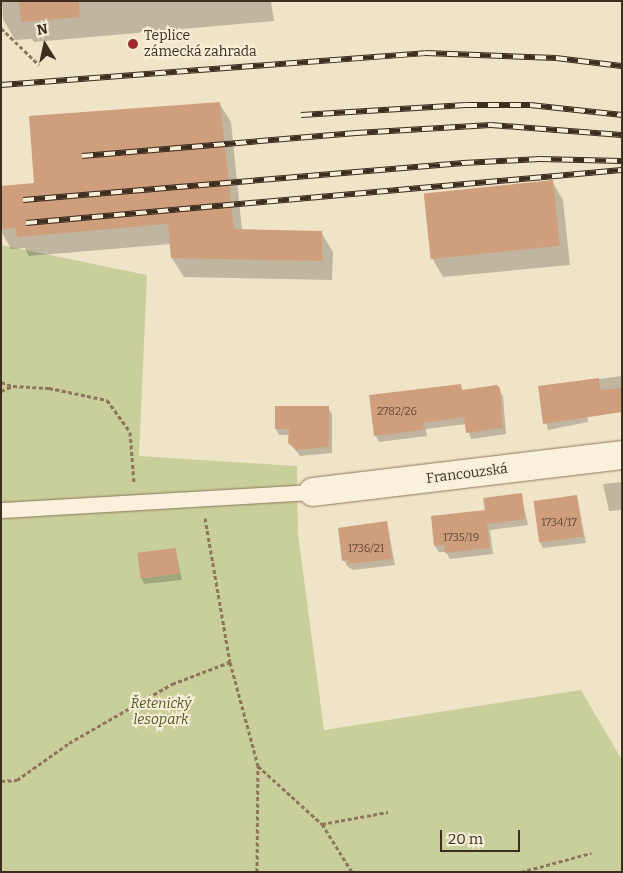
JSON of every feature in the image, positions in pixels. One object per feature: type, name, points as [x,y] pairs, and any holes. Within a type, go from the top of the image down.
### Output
[{"type":"street","name":"Francouzská","points":[[313,492],[622,456]]},
{"type":"lane","points":[[1,510],[313,492]]},
{"type":"path","points":[[1,28],[39,65]]},
{"type":"path","points":[[1,382],[13,386],[49,388],[107,400],[130,432],[135,502]]},
{"type":"path","points":[[1,392],[13,386]]},
{"type":"path","points":[[202,498],[230,662],[258,766],[257,872]]},
{"type":"path","points":[[1,781],[16,780],[69,743],[172,684],[230,662]]},
{"type":"path","points":[[258,766],[322,824],[352,872]]},
{"type":"path","points":[[322,824],[388,812]]},
{"type":"path","points":[[521,872],[591,853]]},
{"type":"green space","name":"Řetenický lesopark","points":[[1,245],[147,275],[139,456],[297,466],[298,534],[324,730],[581,690],[622,760],[622,872],[1,872]]},
{"type":"building","points":[[19,1],[79,1],[80,17],[21,22]]},
{"type":"building","points":[[220,102],[234,229],[322,231],[322,261],[171,258],[168,224],[17,237],[16,228],[1,229],[1,186],[34,183],[29,116]]},
{"type":"building","points":[[553,180],[560,246],[431,259],[424,194]]},
{"type":"building","points":[[599,378],[600,390],[622,388],[622,412],[543,424],[538,386]]},
{"type":"building","points":[[461,384],[462,390],[497,385],[500,388],[503,428],[466,433],[464,417],[423,423],[424,430],[374,436],[369,395]]},
{"type":"building","points":[[275,406],[329,406],[329,447],[296,450],[288,443],[289,429],[275,429]]},
{"type":"building","points":[[522,493],[525,519],[487,524],[490,548],[445,553],[444,545],[434,546],[431,516],[485,510],[483,498]]},
{"type":"building","points":[[577,495],[583,537],[539,543],[533,501]]},
{"type":"building","points":[[387,521],[392,559],[348,564],[348,560],[342,561],[338,528]]},
{"type":"building","points":[[176,548],[179,574],[140,579],[137,553]]},
{"type":"railway","points":[[1,85],[425,53],[556,58],[622,66]]},
{"type":"railway","points":[[301,115],[466,105],[530,105],[622,115]]},
{"type":"railway","points":[[82,156],[356,133],[491,125],[622,135]]},
{"type":"railway","points":[[23,200],[463,163],[540,159],[622,161]]},
{"type":"railway","points":[[26,223],[622,170]]},
{"type":"place","name":"Teplice zámecká zahrada","points":[[133,44]]}]
